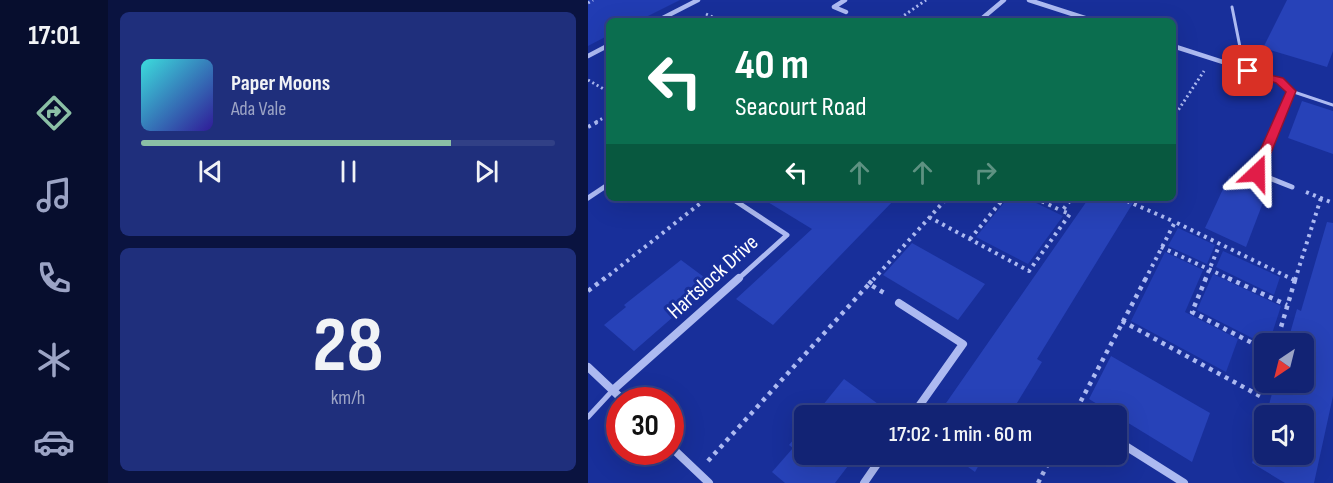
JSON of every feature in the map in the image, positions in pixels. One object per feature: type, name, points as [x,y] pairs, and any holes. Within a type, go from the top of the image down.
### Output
[{"type":"street","points":[[663,18],[698,0]]},
{"type":"street","points":[[845,0],[834,7],[846,12]]},
{"type":"street","points":[[983,18],[1004,0]]},
{"type":"street","points":[[1029,0],[1085,18]]},
{"type":"street","points":[[588,56],[606,47]]},
{"type":"street","points":[[1176,47],[1280,80],[1291,91],[1257,173],[1292,187]]},
{"type":"street","points":[[588,198],[606,186]]},
{"type":"street","name":"Hartslock Drive","points":[[616,387],[787,235],[736,201]]},
{"type":"street","points":[[899,303],[963,344],[920,405]]},
{"type":"street","points":[[588,367],[610,387]]},
{"type":"street","points":[[1127,447],[1184,483]]},
{"type":"street","points":[[684,459],[709,483]]},
{"type":"street","points":[[864,483],[876,465]]},
{"type":"lane","points":[[1232,7],[1242,57],[1248,71]]},
{"type":"lane","points":[[1291,91],[1333,105]]},
{"type":"lane","points":[[588,417],[606,398]]},
{"type":"path","points":[[588,3],[593,0]]},
{"type":"path","points":[[901,18],[926,0]]},
{"type":"path","points":[[1176,113],[1211,59]]},
{"type":"path","points":[[588,80],[606,90]]},
{"type":"path","points":[[588,127],[606,118]]},
{"type":"path","points":[[1292,187],[1333,203]]},
{"type":"path","points":[[1279,333],[1321,198]]},
{"type":"path","points":[[588,291],[703,201]]},
{"type":"path","points":[[698,472],[944,201]]},
{"type":"path","points":[[970,239],[1002,201]]},
{"type":"path","points":[[929,217],[1029,271],[1070,214],[1041,201]]},
{"type":"path","points":[[1062,211],[1070,201]]},
{"type":"path","points":[[1127,201],[1221,243],[1220,246],[1294,280]]},
{"type":"path","points":[[1080,405],[1175,222]]},
{"type":"path","points":[[1220,246],[1192,312],[1254,344]]},
{"type":"path","points":[[1161,247],[1287,305]]},
{"type":"path","points":[[869,284],[899,303]]},
{"type":"path","points":[[1122,321],[1254,393]]},
{"type":"path","points":[[1038,483],[1047,465]]},
{"type":"shaded area","points":[[588,0],[680,0],[644,18],[606,18],[606,37],[588,46]]},
{"type":"shaded area","points":[[1006,201],[1032,201],[1063,216],[1028,264],[976,237]]},
{"type":"shaded area","points":[[1178,228],[1215,245],[1207,264],[1168,246]]},
{"type":"shaded area","points":[[1223,251],[1280,277],[1274,295],[1216,267]]},
{"type":"shaded area","points":[[1165,252],[1203,270],[1185,312],[1238,339],[1226,372],[1131,321]]},
{"type":"shaded area","points":[[1213,274],[1281,306],[1272,333],[1254,333],[1254,339],[1197,310]]},
{"type":"building","points":[[1287,0],[1333,0],[1333,51],[1327,67],[1263,48]]},
{"type":"building","points":[[1302,101],[1333,111],[1333,154],[1288,138]]},
{"type":"building","points":[[1229,176],[1267,192],[1246,247],[1205,228]]},
{"type":"building","points":[[766,201],[893,201],[773,325],[736,299],[812,229]]},
{"type":"building","points":[[1087,201],[1134,201],[1037,359],[1042,362],[1016,405],[945,405]]},
{"type":"building","points":[[1327,222],[1333,223],[1333,396],[1314,483],[1285,483],[1255,465],[1314,465],[1314,405],[1269,405],[1272,393],[1314,393],[1314,333],[1290,333],[1297,309],[1301,311]]},
{"type":"building","points":[[912,243],[985,284],[958,320],[883,275]]},
{"type":"building","points":[[681,260],[712,283],[634,351],[604,325],[626,307],[624,305]]},
{"type":"building","points":[[1111,356],[1210,413],[1192,462],[1127,422],[1127,405],[1099,405],[1089,399]]},
{"type":"building","points":[[844,379],[879,405],[823,405]]},
{"type":"building","points":[[794,439],[794,465],[849,465],[835,483],[785,483],[772,472],[793,448],[789,445]]},
{"type":"building","points":[[965,465],[979,465],[975,472]]},
{"type":"route","points":[[1248,71],[1280,80],[1291,91],[1257,173]]}]
